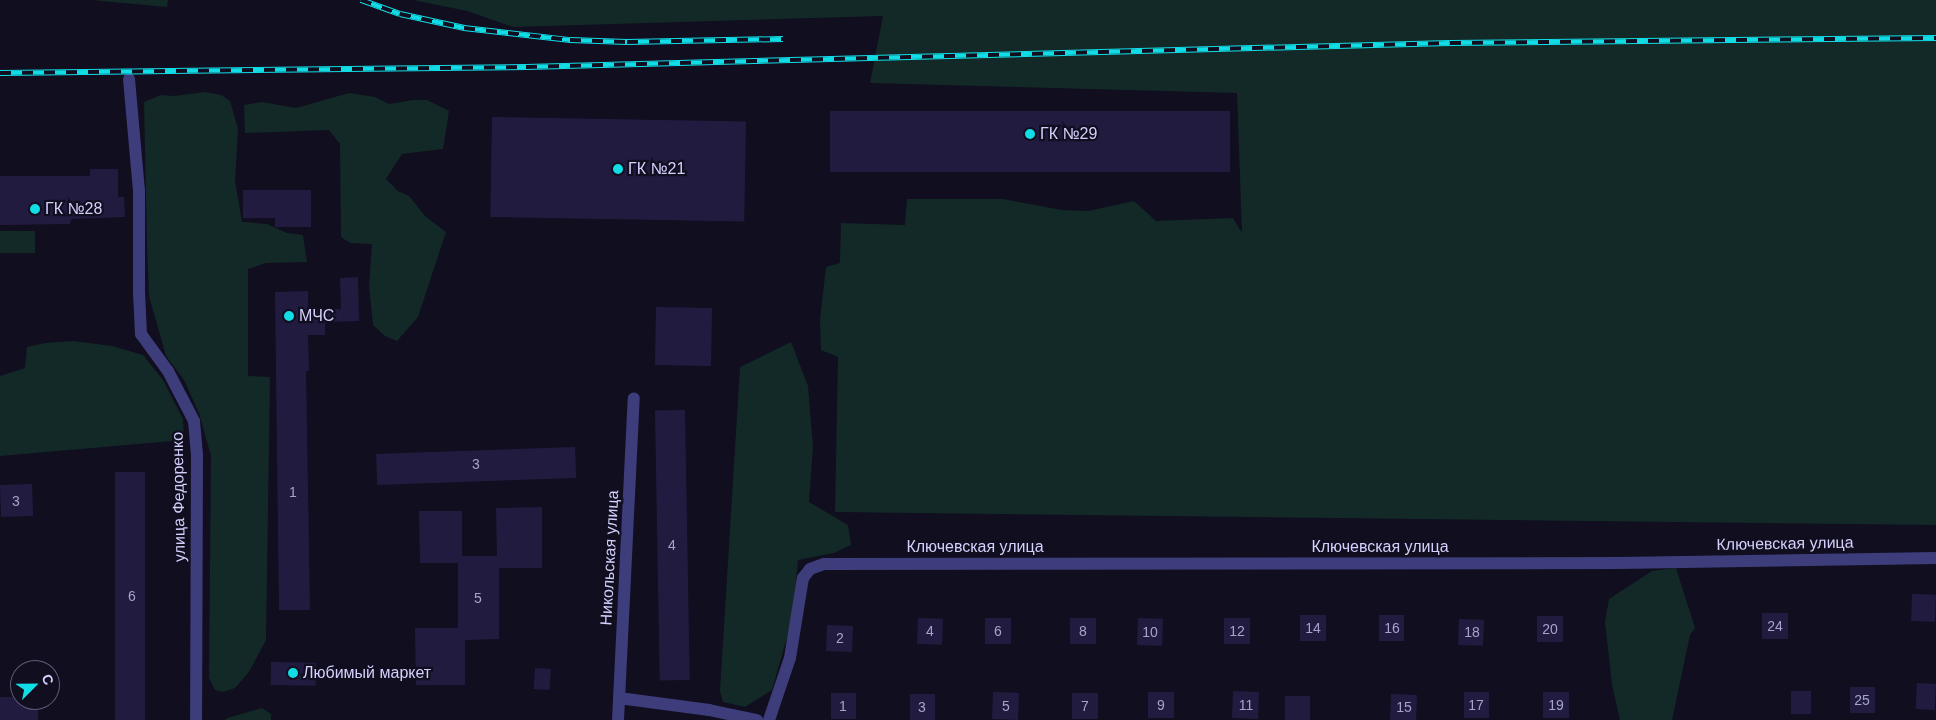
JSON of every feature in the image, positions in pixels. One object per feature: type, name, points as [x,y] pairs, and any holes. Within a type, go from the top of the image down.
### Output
[{"type":"street","name":"улица Федоренко","points":[[130,79],[139,190],[138,292],[141,334],[168,371],[194,421],[197,454],[196,720]]},
{"type":"street","name":"Никольская улица","points":[[618,720],[634,398]]},
{"type":"street","name":"Ключевская улица","points":[[769,720],[790,658],[803,578],[810,569],[824,564],[1608,563],[1936,558]]},
{"type":"street","points":[[619,698],[709,710],[757,720]]},
{"type":"green space","points":[[91,0],[168,0],[167,7]]},
{"type":"green space","points":[[413,0],[1936,0],[1936,525],[835,512],[838,357],[821,350],[820,320],[826,267],[840,263],[841,223],[905,225],[907,199],[1003,199],[1062,210],[1088,211],[1134,201],[1156,221],[1233,218],[1242,233],[1237,93],[870,83],[883,16],[513,27],[467,11]]},
{"type":"green space","points":[[205,92],[221,95],[230,101],[238,129],[235,181],[242,222],[267,224],[287,233],[303,235],[307,262],[266,263],[248,269],[248,376],[270,377],[266,640],[249,672],[235,688],[223,692],[215,690],[209,678],[211,456],[199,413],[184,380],[166,356],[149,296],[147,245],[144,102],[161,95],[174,96]]},
{"type":"green space","points":[[349,93],[375,97],[389,104],[427,100],[449,111],[443,149],[402,154],[386,179],[398,191],[409,196],[425,216],[446,232],[418,317],[397,341],[385,336],[373,325],[369,286],[372,244],[350,243],[341,237],[340,144],[329,130],[245,133],[244,105],[262,102],[296,108]]},
{"type":"green space","points":[[0,231],[35,231],[35,253],[0,253]]},
{"type":"green space","points":[[73,341],[112,346],[143,355],[163,380],[183,419],[184,440],[0,456],[0,376],[25,368],[27,347],[45,343]]},
{"type":"green space","points":[[791,342],[808,386],[813,446],[809,502],[848,525],[851,545],[834,553],[798,560],[793,616],[772,690],[745,707],[723,702],[720,691],[740,367]]},
{"type":"green space","points":[[1676,568],[1695,628],[1690,635],[1672,720],[1620,720],[1612,685],[1605,622],[1609,599],[1652,571]]},
{"type":"green space","points":[[262,708],[271,714],[271,720],[225,720],[227,718]]},
{"type":"building","name":"ГК №29","points":[[830,111],[1230,111],[1230,172],[830,172]]},
{"type":"building","name":"ГК №21","points":[[492,117],[746,121],[744,221],[490,217]]},
{"type":"building","points":[[90,169],[118,169],[118,197],[124,197],[125,217],[71,219],[70,224],[0,225],[0,176],[90,176]]},
{"type":"building","points":[[243,190],[311,190],[311,227],[275,227],[275,218],[243,218]]},
{"type":"building","points":[[358,277],[359,321],[325,322],[325,335],[308,335],[309,371],[306,371],[310,610],[279,610],[275,292],[308,291],[308,310],[341,309],[340,278]]},
{"type":"building","points":[[656,307],[712,308],[711,366],[655,365]]},
{"type":"building","points":[[685,410],[690,680],[660,680],[655,411]]},
{"type":"building","points":[[575,447],[576,478],[377,485],[376,454]]},
{"type":"building","points":[[115,472],[145,472],[145,720],[115,720]]},
{"type":"building","points":[[32,484],[33,516],[1,517],[0,485]]},
{"type":"building","points":[[542,507],[542,568],[499,568],[499,639],[465,640],[465,685],[416,685],[415,628],[458,628],[458,563],[420,563],[419,511],[462,511],[462,556],[497,556],[496,508]]},
{"type":"building","points":[[1912,594],[1936,595],[1935,622],[1911,621]]},
{"type":"building","points":[[1762,613],[1788,613],[1788,639],[1762,639]]},
{"type":"building","points":[[1300,615],[1326,615],[1326,641],[1300,641]]},
{"type":"building","points":[[1379,615],[1404,615],[1404,641],[1379,641]]},
{"type":"building","points":[[1537,616],[1563,616],[1563,642],[1537,642]]},
{"type":"building","points":[[918,618],[943,619],[942,645],[917,644]]},
{"type":"building","points":[[985,618],[1011,618],[1011,644],[985,644]]},
{"type":"building","points":[[1070,618],[1096,618],[1096,644],[1070,644]]},
{"type":"building","points":[[1138,618],[1163,619],[1162,646],[1137,645]]},
{"type":"building","points":[[1224,618],[1250,618],[1250,644],[1224,644]]},
{"type":"building","points":[[1459,619],[1484,620],[1483,646],[1458,645]]},
{"type":"building","points":[[827,625],[853,626],[852,652],[826,651]]},
{"type":"building","name":"Любимый маркет","points":[[271,662],[316,663],[316,686],[271,685]]},
{"type":"building","points":[[535,668],[551,669],[549,690],[534,689]]},
{"type":"building","points":[[1917,683],[1936,684],[1935,710],[1916,709]]},
{"type":"building","points":[[1850,687],[1875,687],[1875,713],[1850,713]]},
{"type":"building","points":[[1233,691],[1259,692],[1258,719],[1232,718]]},
{"type":"building","points":[[1791,691],[1811,691],[1811,714],[1791,714]]},
{"type":"building","points":[[993,692],[1019,693],[1018,720],[992,719]]},
{"type":"building","points":[[1148,692],[1174,692],[1174,718],[1148,718]]},
{"type":"building","points":[[1464,692],[1489,692],[1489,718],[1464,718]]},
{"type":"building","points":[[1543,692],[1569,692],[1569,718],[1543,718]]},
{"type":"building","points":[[831,693],[856,693],[856,719],[831,719]]},
{"type":"building","points":[[1072,693],[1098,693],[1098,719],[1072,719]]},
{"type":"building","points":[[910,694],[935,694],[935,720],[910,720]]},
{"type":"building","points":[[1391,694],[1417,695],[1416,720],[1390,720]]},
{"type":"building","points":[[1285,696],[1310,696],[1310,720],[1285,720]]},
{"type":"building","points":[[0,697],[10,697],[10,710],[38,710],[38,720],[0,720]]},
{"type":"railway","points":[[361,0],[400,14],[464,28],[570,40],[627,42],[783,39]]},
{"type":"railway","points":[[0,73],[526,67],[1450,43],[1936,38]]},
{"type":"place","name":"ГК №29","points":[[1030,134]]},
{"type":"place","name":"ГК №21","points":[[618,169]]},
{"type":"place","name":"ГК №28","points":[[35,209]]},
{"type":"place","name":"МЧС","points":[[289,316]]},
{"type":"place","name":"Любимый маркет","points":[[293,673]]}]
